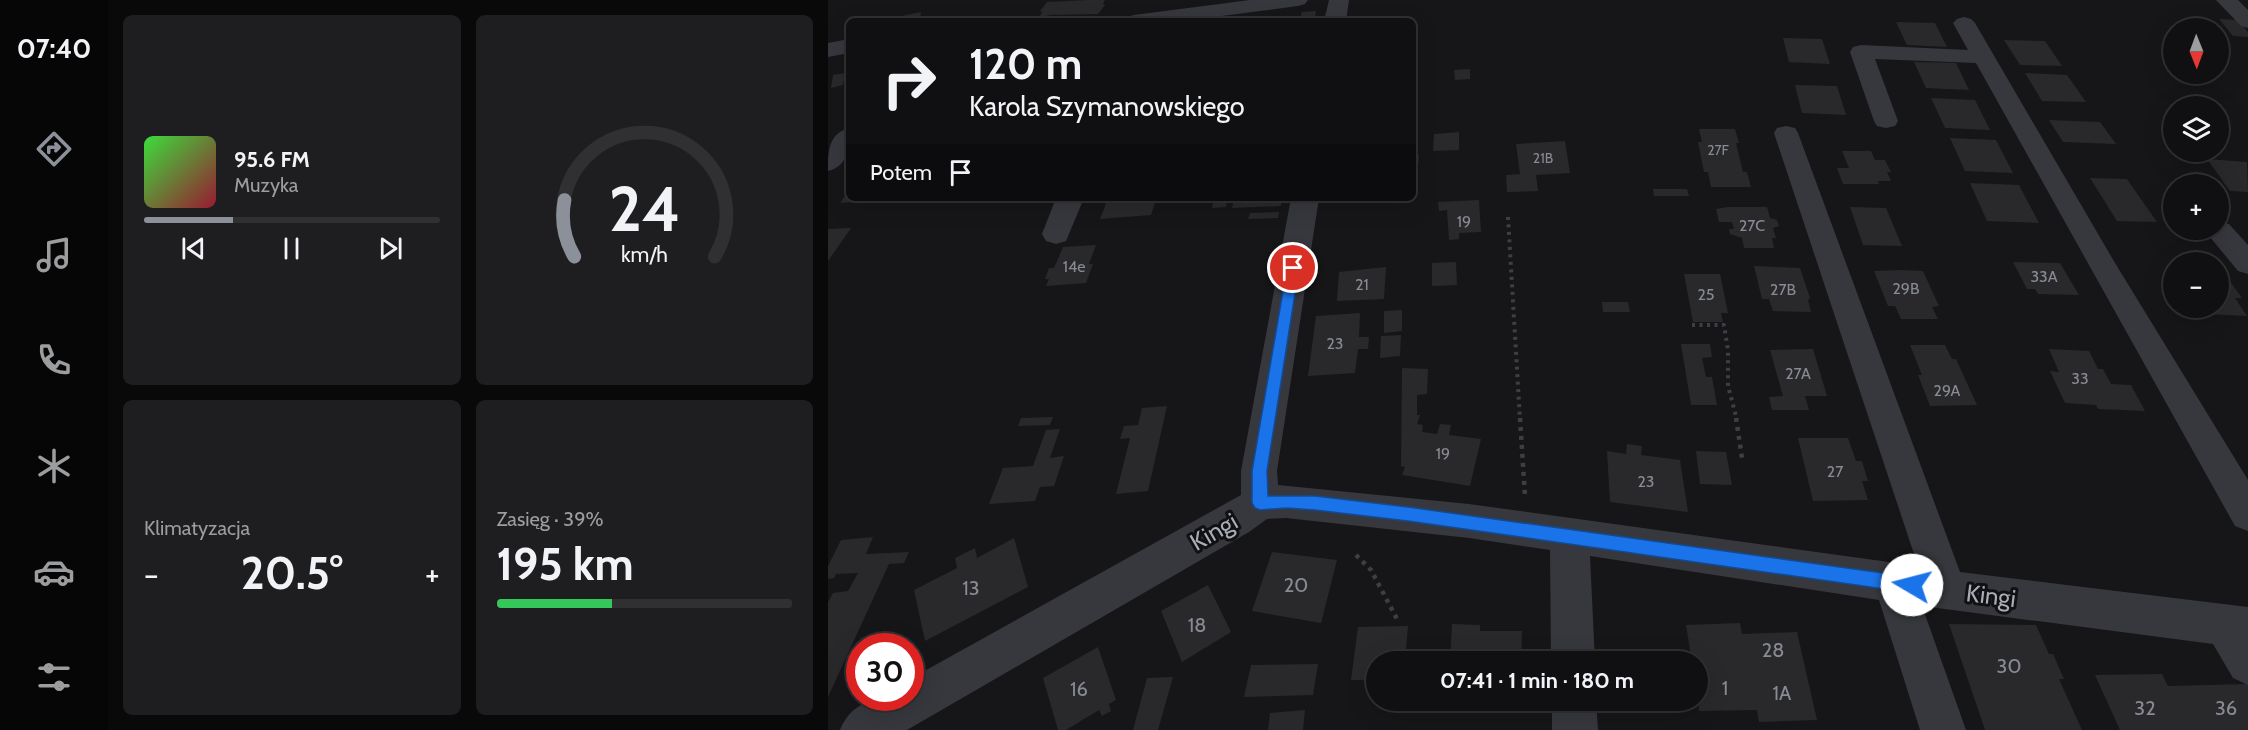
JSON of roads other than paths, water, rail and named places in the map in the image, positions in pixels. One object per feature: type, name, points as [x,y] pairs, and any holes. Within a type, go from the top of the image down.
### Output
[{"type":"street","points":[[1157,18],[1298,0]]},
{"type":"street","points":[[1336,18],[1339,0]]},
{"type":"street","points":[[2226,0],[2248,22]]},
{"type":"street","points":[[1964,22],[2103,268],[2248,514]]},
{"type":"street","points":[[1886,122],[1858,44],[1983,57]]},
{"type":"street","points":[[828,50],[846,47]]},
{"type":"street","points":[[1786,133],[1946,590]]},
{"type":"street","points":[[828,163],[846,139]]},
{"type":"street","points":[[1056,234],[1069,201]]},
{"type":"street","points":[[1260,503],[1259,471],[1304,201]]},
{"type":"street","points":[[2227,240],[2248,264]]},
{"type":"street","name":"Kingi","points":[[863,730],[1216,531],[1260,503],[1286,501],[1528,529],[1894,583],[2237,627]]},
{"type":"street","points":[[1569,536],[1573,651]]},
{"type":"street","points":[[1894,583],[1943,730]]},
{"type":"street","points":[[2237,627],[2248,663]]},
{"type":"street","points":[[1574,711],[1575,730]]}]
